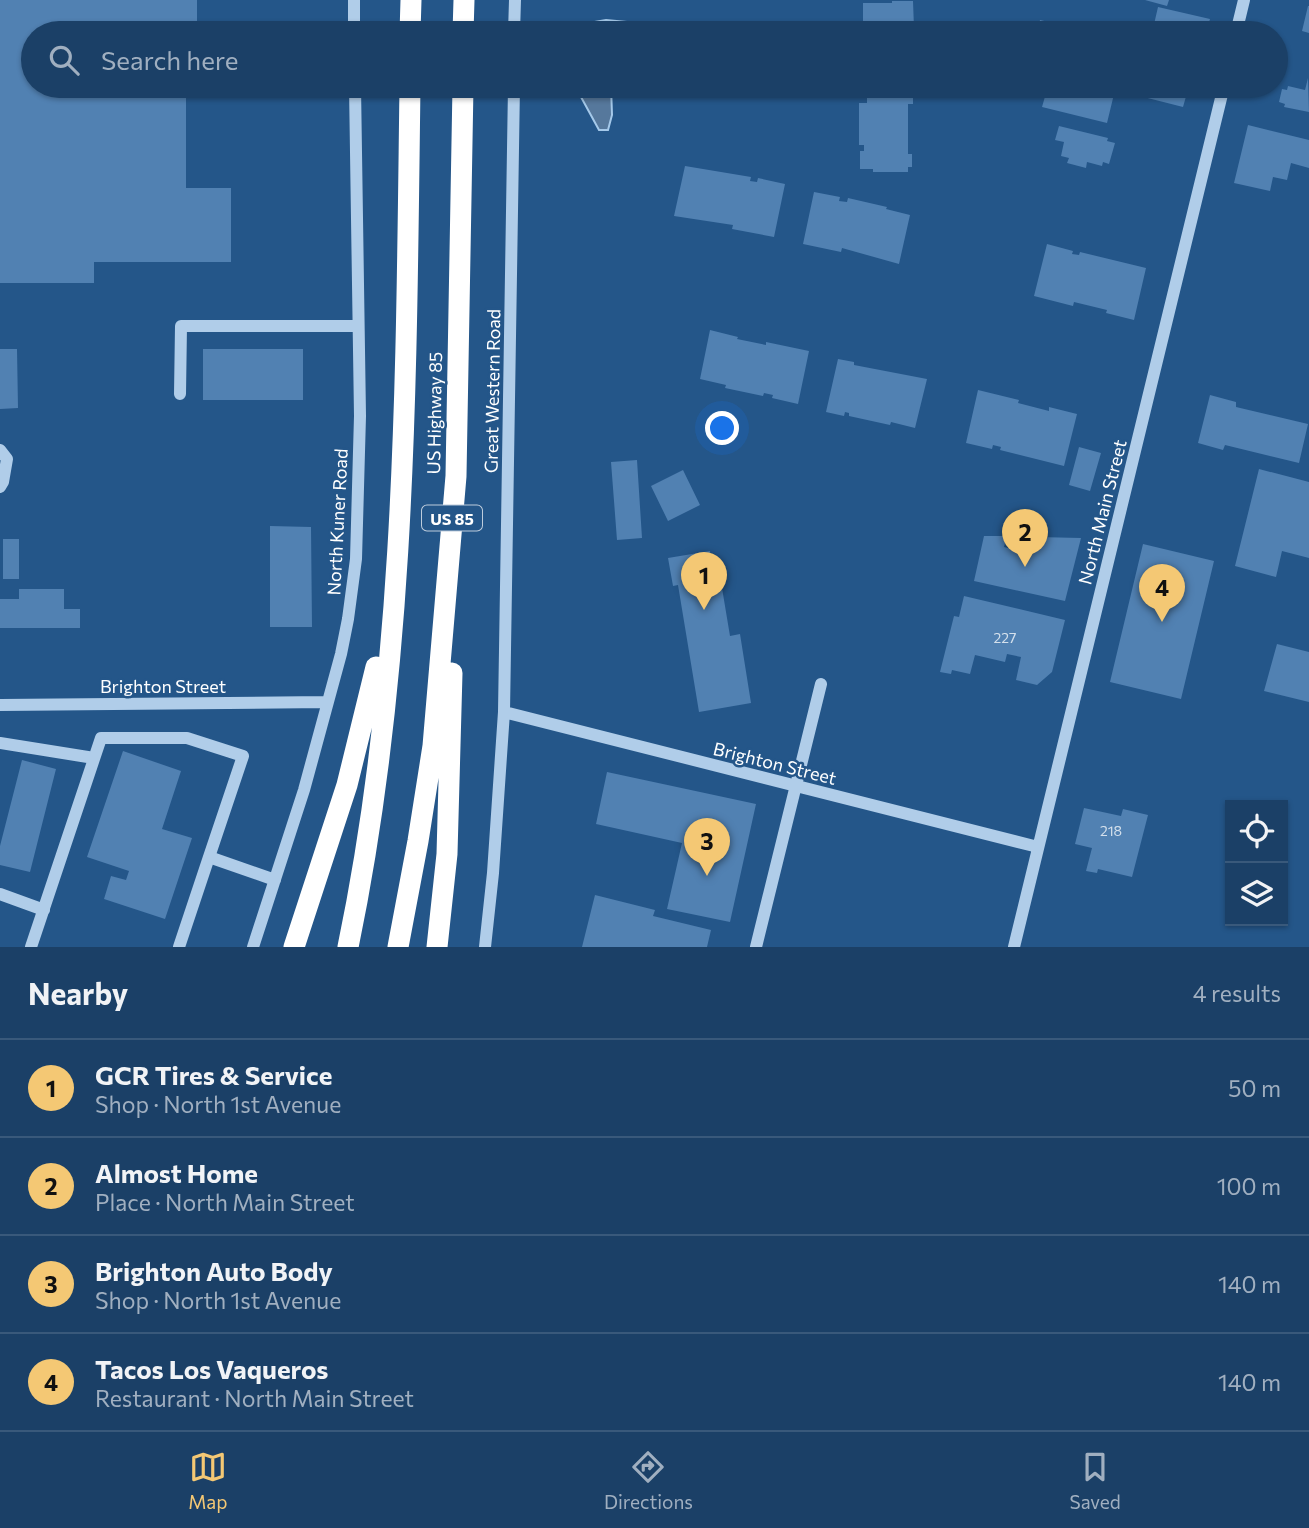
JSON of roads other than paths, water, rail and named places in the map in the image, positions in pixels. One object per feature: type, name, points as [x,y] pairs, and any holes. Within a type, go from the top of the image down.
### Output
[{"type":"highway","points":[[410,21],[411,0]]},
{"type":"highway","points":[[463,21],[464,0]]},
{"type":"highway","name":"US Highway 85","points":[[348,947],[383,722],[397,558],[405,420],[410,98]]},
{"type":"highway","name":"US Highway 85","points":[[398,947],[433,746],[456,476],[463,98]]},
{"type":"highway","points":[[437,947],[450,797],[456,476]]},
{"type":"highway","points":[[295,947],[347,785],[371,692],[397,558]]},
{"type":"street","points":[[354,0],[354,21]]},
{"type":"street","points":[[514,21],[515,0]]},
{"type":"street","points":[[1240,21],[1244,0]]},
{"type":"street","name":"North Kuner Road","points":[[253,947],[304,790],[341,654],[356,559],[360,416],[355,98]]},
{"type":"street","name":"Great Western Road","points":[[485,947],[504,712],[514,98]]},
{"type":"street","name":"North Main Street","points":[[1014,947],[1221,98]]},
{"type":"street","points":[[180,394],[181,326],[358,326]]},
{"type":"street","points":[[0,450],[7,459],[0,487]]},
{"type":"street","points":[[756,947],[821,684]]},
{"type":"street","name":"Brighton Street","points":[[0,705],[326,702]]},
{"type":"street","name":"Brighton Street","points":[[504,712],[1038,847]]},
{"type":"street","points":[[31,947],[101,738],[187,738],[243,756],[179,947]]},
{"type":"street","points":[[0,743],[94,758]]},
{"type":"street","points":[[209,857],[275,880]]},
{"type":"street","points":[[0,894],[44,909]]},
{"type":"water","points":[[582,98],[611,98],[612,115],[608,130],[599,130]]},
{"type":"place","name":"Almost Home","points":[[1025,567]]},
{"type":"place","name":"GCR Tires & Service","points":[[704,610]]},
{"type":"place","name":"Tacos Los Vaqueros","points":[[1162,622]]},
{"type":"place","name":"Brighton Auto Body","points":[[707,876]]}]
